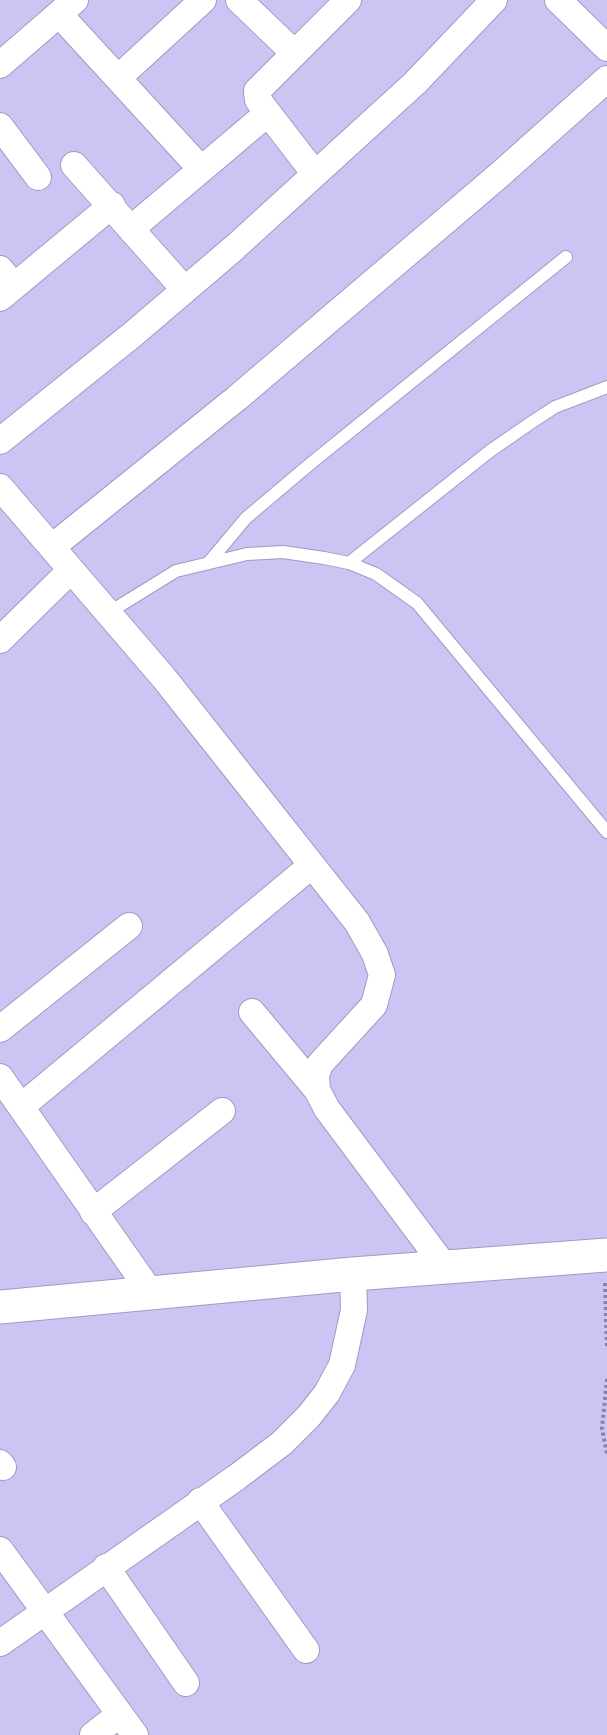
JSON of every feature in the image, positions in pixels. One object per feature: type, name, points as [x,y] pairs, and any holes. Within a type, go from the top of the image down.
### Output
[{"type":"main road","points":[[0,1307],[353,1274],[606,1255]]},
{"type":"street","points":[[118,78],[203,0]]},
{"type":"street","points":[[239,0],[287,46],[292,55]]},
{"type":"street","points":[[315,174],[258,100],[257,91],[348,0]]},
{"type":"street","points":[[0,441],[185,290],[315,174],[415,83],[494,0]]},
{"type":"street","points":[[558,0],[607,48]]},
{"type":"street","points":[[0,65],[67,7],[118,78],[201,169]]},
{"type":"street","points":[[52,547],[255,383],[497,177],[607,79]]},
{"type":"street","points":[[132,228],[268,113]]},
{"type":"street","points":[[0,126],[38,177]]},
{"type":"street","points":[[74,165],[112,205],[185,290]]},
{"type":"street","points":[[5,284],[112,205]]},
{"type":"street","points":[[0,486],[164,678],[357,922],[375,954],[382,975],[374,1005],[320,1064],[316,1075],[316,1090]]},
{"type":"street","points":[[0,640],[71,570]]},
{"type":"street","points":[[22,1106],[312,865]]},
{"type":"street","points":[[0,1029],[129,926]]},
{"type":"street","points":[[252,1012],[316,1090],[327,1109],[445,1267]]},
{"type":"street","points":[[0,1077],[151,1293]]},
{"type":"street","points":[[93,1212],[222,1111]]},
{"type":"street","points":[[0,1643],[282,1443],[327,1393],[342,1365],[354,1310],[353,1274]]},
{"type":"street","points":[[200,1501],[306,1650]]},
{"type":"street","points":[[0,1550],[43,1612],[135,1735]]},
{"type":"street","points":[[106,1567],[186,1683]]},
{"type":"street","points":[[93,1735],[120,1714]]},
{"type":"lane","points":[[210,561],[246,518],[566,257]]},
{"type":"lane","points":[[350,563],[490,451],[532,422],[555,407],[607,387]]},
{"type":"lane","points":[[108,613],[176,571],[210,561],[247,554],[283,552],[350,563],[376,574],[417,603],[607,832]]},
{"type":"path","points":[[606,1255],[607,1348]]},
{"type":"path","points":[[607,1379],[602,1428],[607,1454]]}]
